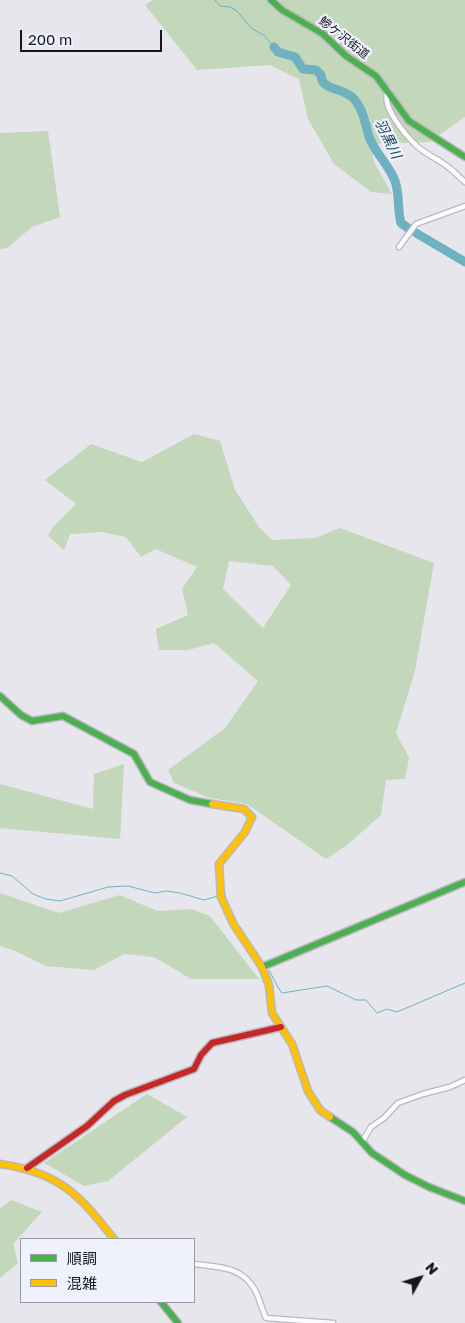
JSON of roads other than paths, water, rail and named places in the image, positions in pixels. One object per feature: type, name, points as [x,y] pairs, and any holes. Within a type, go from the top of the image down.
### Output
[{"type":"street","name":"鰺ケ沢街道","points":[[271,0],[282,10],[323,34],[346,56],[376,76],[409,121],[465,157]]},
{"type":"street","points":[[388,91],[386,95],[392,116],[404,131],[428,155],[445,165],[465,182]]},
{"type":"street","points":[[399,247],[416,224],[465,206]]},
{"type":"street","points":[[0,696],[21,715],[32,720],[63,716],[134,754],[150,782],[190,800],[244,809],[252,817],[245,832],[219,864],[221,897],[234,925],[262,967],[269,985],[272,1013],[292,1044],[308,1091],[320,1110],[353,1132],[372,1153],[405,1175],[465,1201]]},
{"type":"street","points":[[262,967],[465,882]]},
{"type":"street","points":[[27,1168],[87,1126],[114,1102],[125,1095],[194,1068],[201,1055],[212,1043],[281,1027]]},
{"type":"street","points":[[362,1142],[371,1127],[384,1118],[398,1103],[450,1087],[465,1080]]},
{"type":"street","points":[[0,1164],[27,1168],[53,1178],[73,1191],[96,1214],[113,1238]]},
{"type":"street","points":[[195,1264],[230,1268],[240,1273],[255,1290],[266,1318],[333,1323]]},
{"type":"street","points":[[162,1303],[178,1323]]},
{"type":"waterway","points":[[215,0],[220,6],[230,7],[237,11],[251,28],[265,36],[274,47]]},
{"type":"waterway","name":"羽黒川","points":[[274,47],[278,52],[295,57],[303,69],[316,70],[327,86],[351,96],[360,107],[368,134],[395,181],[401,223],[408,228]]},
{"type":"waterway","name":"羽黒川","points":[[416,233],[465,262]]},
{"type":"waterway","points":[[0,873],[12,876],[33,894],[46,899],[60,901],[108,887],[128,886],[155,893],[167,891],[180,893],[204,900],[218,896]]},
{"type":"waterway","points":[[225,894],[227,903]]},
{"type":"waterway","points":[[243,933],[263,962]]},
{"type":"waterway","points":[[269,970],[282,993],[327,986],[356,1000],[366,1000],[377,1013],[387,1009],[397,1012],[465,983]]}]
